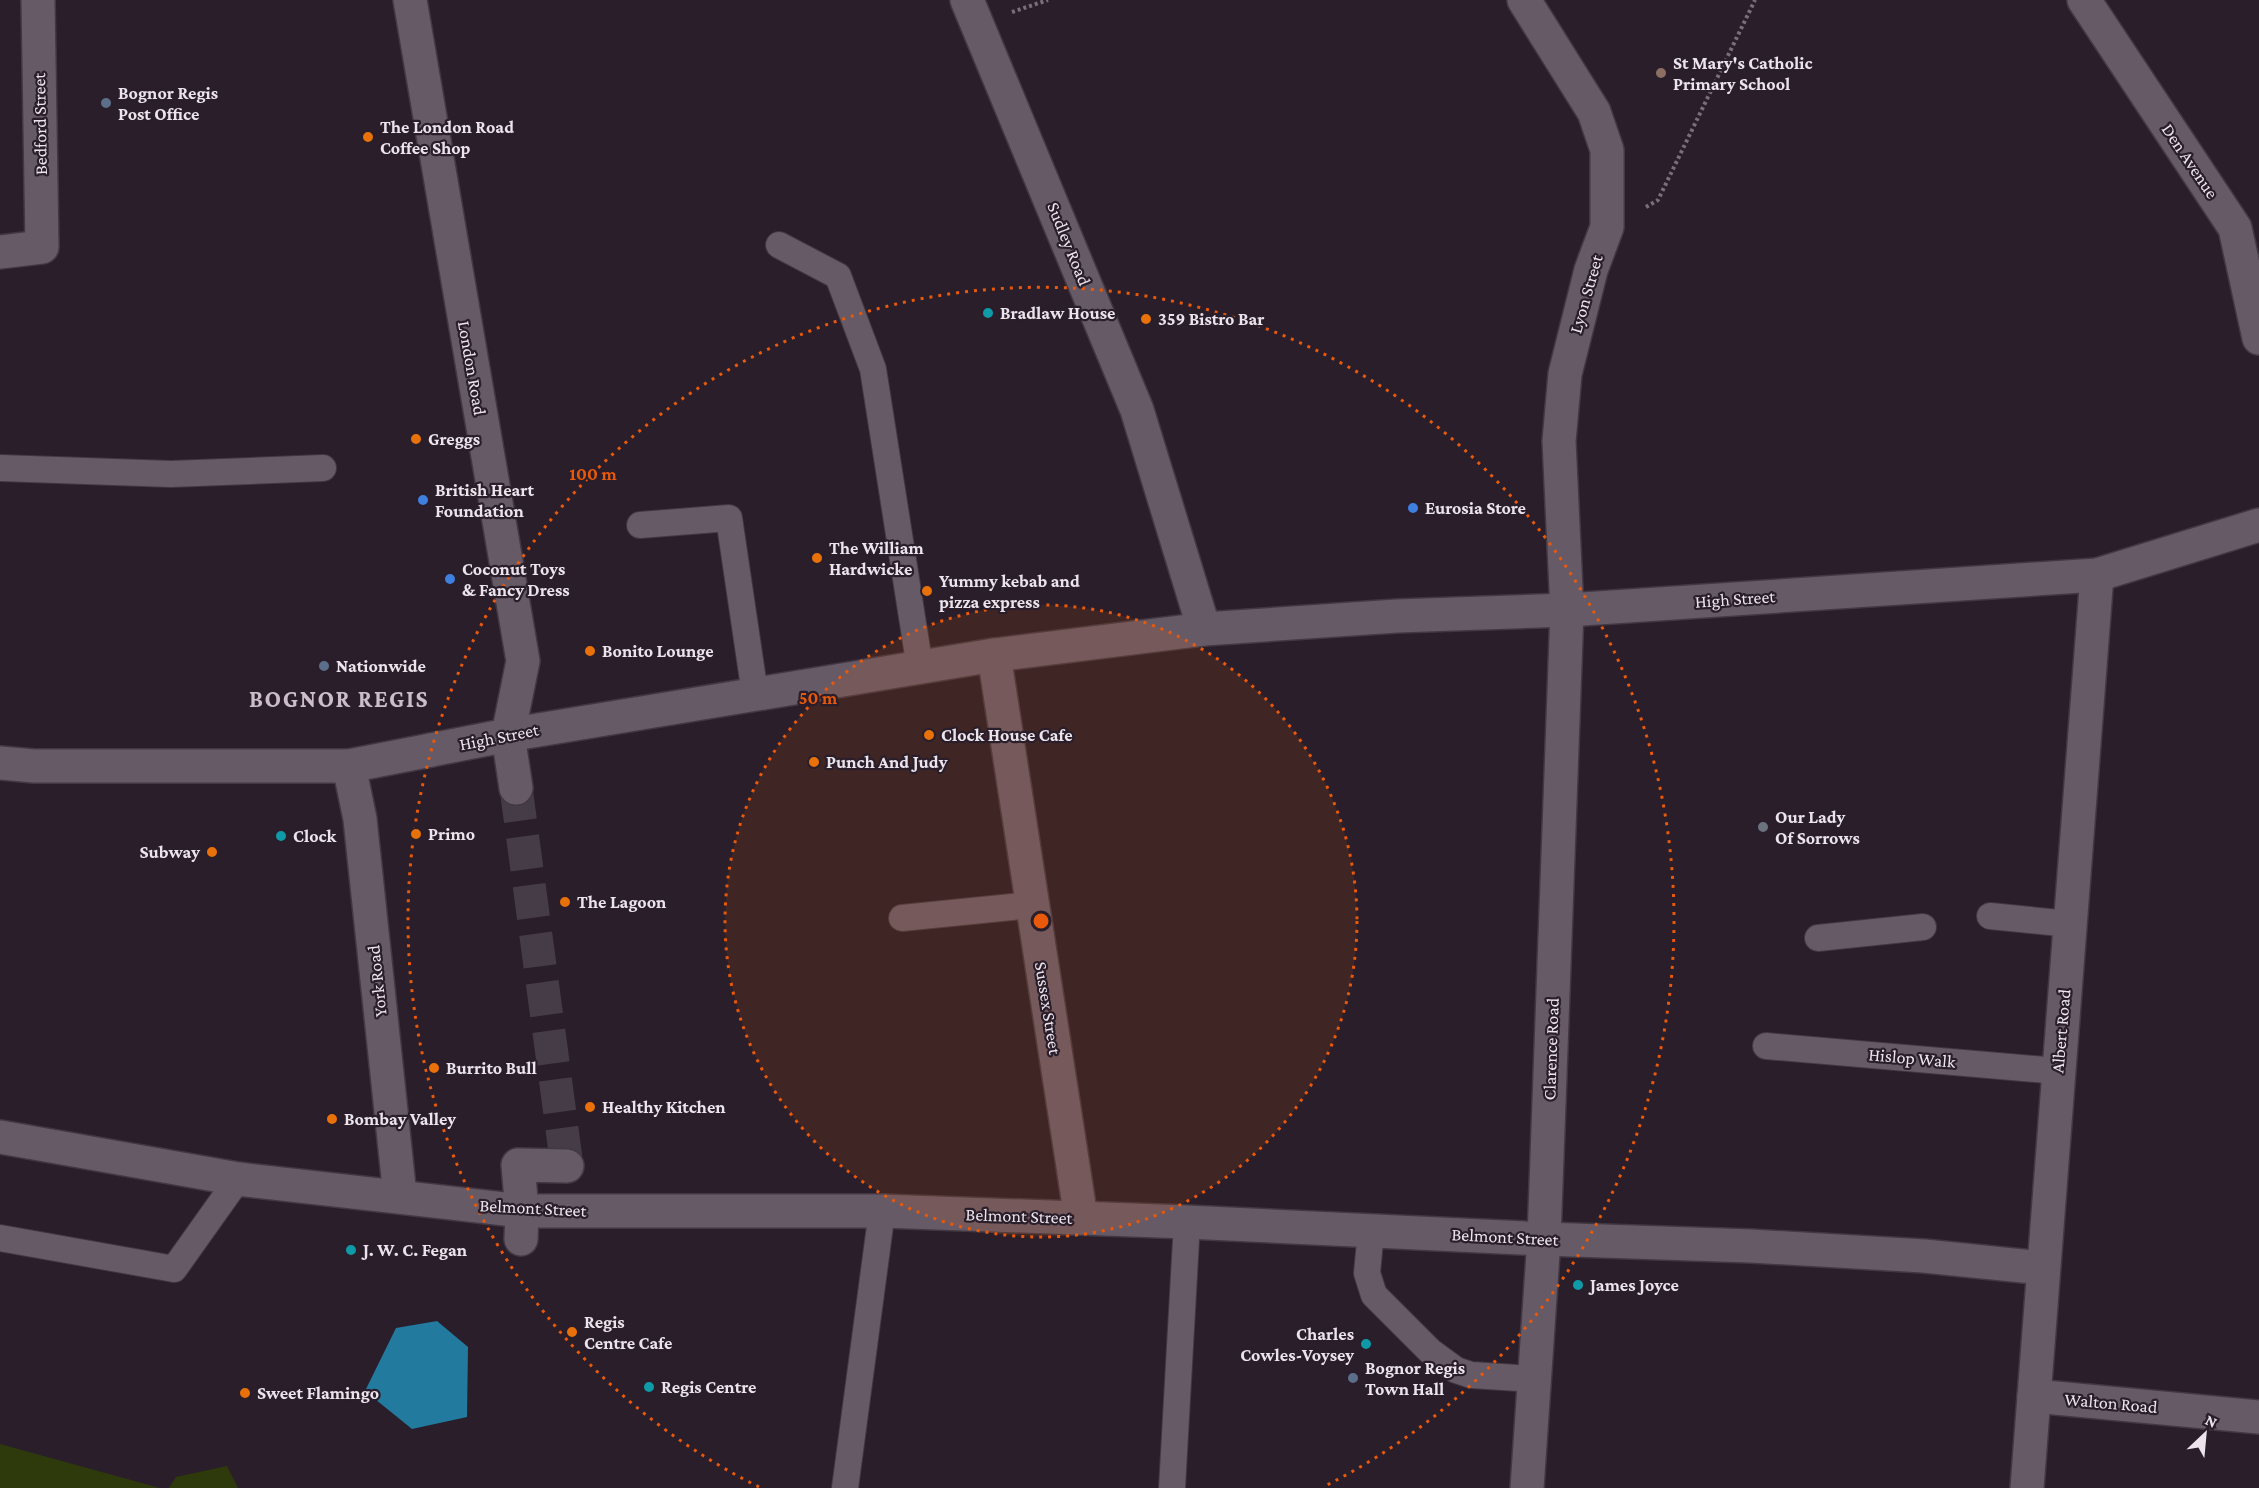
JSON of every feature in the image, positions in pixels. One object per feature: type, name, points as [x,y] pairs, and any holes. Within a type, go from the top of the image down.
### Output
[{"type":"street","name":"Bedford Street","points":[[0,252],[42,247],[38,0]]},
{"type":"street","name":"London Road","points":[[410,0],[523,661],[508,735]]},
{"type":"street","name":"Sudley Road","points":[[968,0],[1137,410],[1204,629]]},
{"type":"street","name":"Lyon Street","points":[[1524,0],[1594,112],[1607,150],[1607,227],[1591,270],[1565,374],[1559,441],[1567,610]]},
{"type":"street","name":"Den Avenue","points":[[2084,0],[2235,228],[2254,292],[2259,338]]},
{"type":"street","name":"High Street","points":[[0,763],[34,766],[349,766],[508,735],[994,655],[1204,629],[1397,616],[1567,610],[2097,574],[2259,525]]},
{"type":"street","name":"Albert Road","points":[[2027,1488],[2042,1268],[2097,574]]},
{"type":"street","name":"Clarence Road","points":[[1527,1488],[1544,1239],[1567,610]]},
{"type":"street","name":"Sussex Street","points":[[994,655],[1031,905],[1082,1218]]},
{"type":"street","points":[[508,735],[516,788]]},
{"type":"street","name":"York Road","points":[[349,766],[360,819],[400,1196]]},
{"type":"street","name":"Belmont Street","points":[[0,1137],[238,1179],[400,1196],[521,1225],[882,1211],[1751,1246],[1924,1256],[2042,1268]]},
{"type":"street","points":[[521,1225],[518,1166],[567,1166]]},
{"type":"street","name":"Walton Road","points":[[2034,1396],[2259,1417]]},
{"type":"lane","points":[[779,245],[838,276],[873,369],[920,668]]},
{"type":"lane","points":[[0,468],[171,474],[323,468]]},
{"type":"lane","points":[[640,525],[729,518],[755,694]]},
{"type":"lane","points":[[902,918],[1031,905]]},
{"type":"lane","points":[[1990,916],[2070,924]]},
{"type":"lane","points":[[1818,938],[1923,927]]},
{"type":"lane","name":"Hislop Walk","points":[[1766,1046],[2058,1071]]},
{"type":"lane","points":[[0,1238],[174,1269],[238,1179]]},
{"type":"lane","points":[[845,1488],[882,1211]]},
{"type":"lane","points":[[1172,1488],[1187,1222]]},
{"type":"lane","points":[[1371,1231],[1367,1273],[1374,1295],[1430,1351],[1456,1370],[1471,1375],[1534,1379]]},
{"type":"path","points":[[1658,200],[1755,0]]},
{"type":"green space","points":[[0,1444],[160,1488],[0,1488]]},
{"type":"green space","points":[[227,1466],[238,1488],[169,1488],[176,1477]]},
{"type":"water","points":[[437,1321],[468,1347],[467,1417],[412,1429],[365,1391],[396,1328]]},
{"type":"tunnel","points":[[516,788],[567,1166]]},
{"type":"place","name":"St Mary's Catholic Primary School","points":[[1661,73]]},
{"type":"place","name":"Bognor Regis Post Office","points":[[106,103]]},
{"type":"place","name":"The London Road Coffee Shop","points":[[368,137]]},
{"type":"place","name":"Bradlaw House","points":[[988,313]]},
{"type":"place","name":"359 Bistro Bar","points":[[1146,319]]},
{"type":"place","name":"Greggs","points":[[416,439]]},
{"type":"place","name":"British Heart Foundation","points":[[423,500]]},
{"type":"place","name":"Eurosia Store","points":[[1413,508]]},
{"type":"place","name":"The William Hardwicke","points":[[817,558]]},
{"type":"place","name":"Coconut Toys & Fancy Dress","points":[[450,579]]},
{"type":"place","name":"Yummy kebab and pizza express","points":[[927,591]]},
{"type":"place","name":"Bonito Lounge","points":[[590,651]]},
{"type":"place","name":"Nationwide","points":[[324,666]]},
{"type":"place","name":"Clock House Cafe","points":[[929,735]]},
{"type":"place","name":"Punch And Judy","points":[[814,762]]},
{"type":"place","name":"Our Lady Of Sorrows","points":[[1763,827]]},
{"type":"place","name":"Primo","points":[[416,834]]},
{"type":"place","name":"Clock","points":[[281,836]]},
{"type":"place","name":"Subway","points":[[212,852]]},
{"type":"place","name":"The Lagoon","points":[[565,902]]},
{"type":"place","name":"Burrito Bull","points":[[434,1068]]},
{"type":"place","name":"Healthy Kitchen","points":[[590,1107]]},
{"type":"place","name":"Bombay Valley","points":[[332,1119]]},
{"type":"place","name":"J. W. C. Fegan","points":[[351,1250]]},
{"type":"place","name":"James Joyce","points":[[1578,1285]]},
{"type":"place","name":"Regis Centre Cafe","points":[[572,1332]]},
{"type":"place","name":"Charles Cowles-Voysey","points":[[1366,1344]]},
{"type":"place","name":"Bognor Regis Town Hall","points":[[1353,1378]]},
{"type":"place","name":"Regis Centre","points":[[649,1387]]},
{"type":"place","name":"Sweet Flamingo","points":[[245,1393]]},
{"type":"district","name":"BOGNOR REGIS","points":[[339,698]]}]
